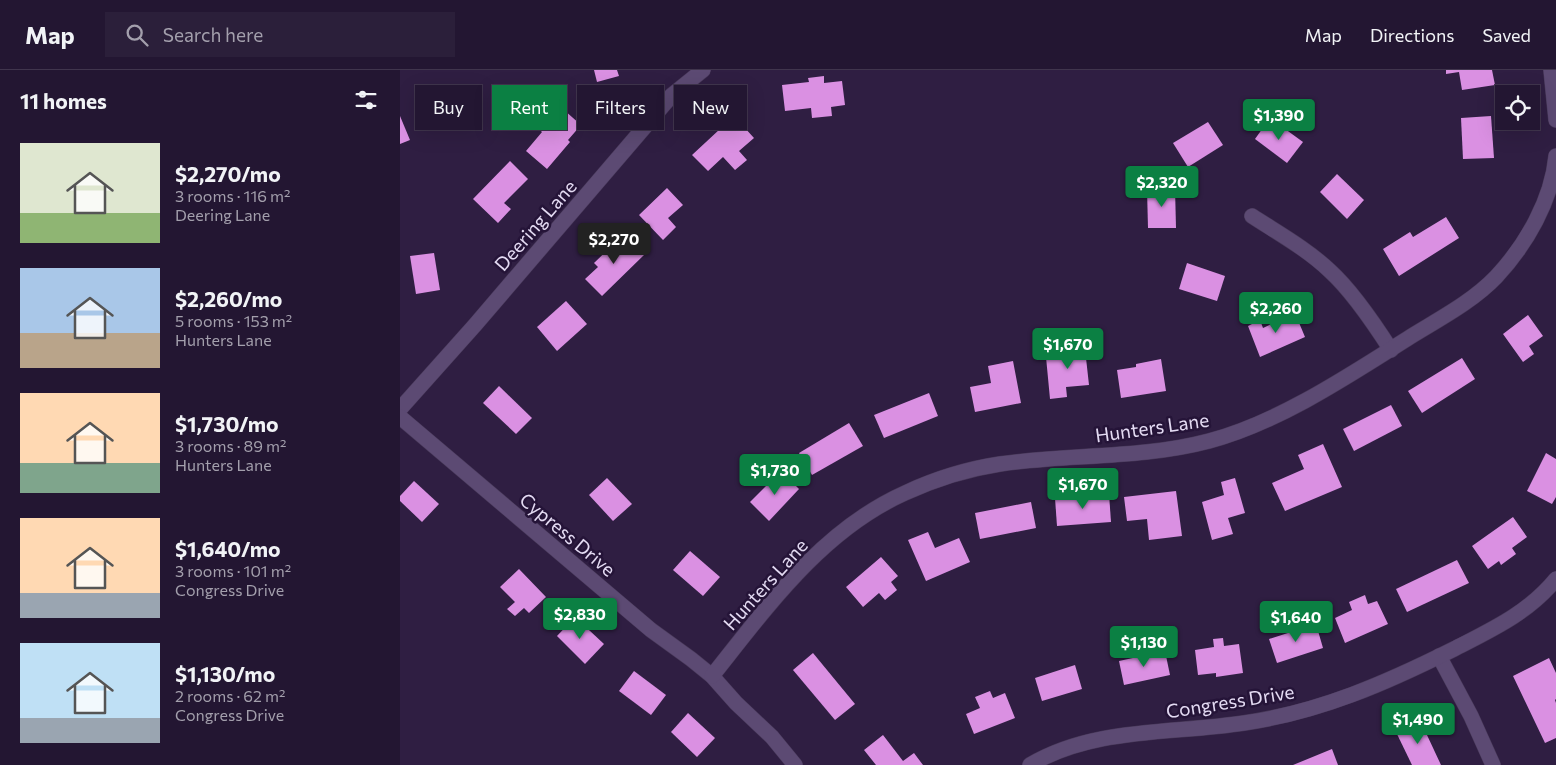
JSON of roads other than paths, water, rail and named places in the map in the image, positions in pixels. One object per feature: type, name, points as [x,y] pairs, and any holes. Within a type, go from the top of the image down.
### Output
[{"type":"street","name":"Deering Lane","points":[[400,409],[475,325],[672,95],[703,70]]},
{"type":"street","points":[[1551,70],[1556,120]]},
{"type":"street","name":"Hunters Lane","points":[[712,676],[766,607],[807,563],[853,524],[879,506],[902,494],[950,475],[993,465],[1159,450],[1208,441],[1232,434],[1278,414],[1391,350],[1471,297],[1493,279],[1512,258],[1527,236],[1540,211],[1550,186],[1556,156]]},
{"type":"street","points":[[1252,216],[1319,261],[1331,272],[1342,283],[1391,350]]},
{"type":"street","name":"Cypress Drive","points":[[400,417],[651,630],[712,676],[736,703],[772,737],[795,765]]},
{"type":"street","name":"Congress Drive","points":[[1030,765],[1041,758],[1092,740],[1244,723],[1296,713],[1344,699],[1393,679],[1512,619],[1533,603],[1556,579]]},
{"type":"street","points":[[1439,656],[1471,716],[1493,765]]}]
